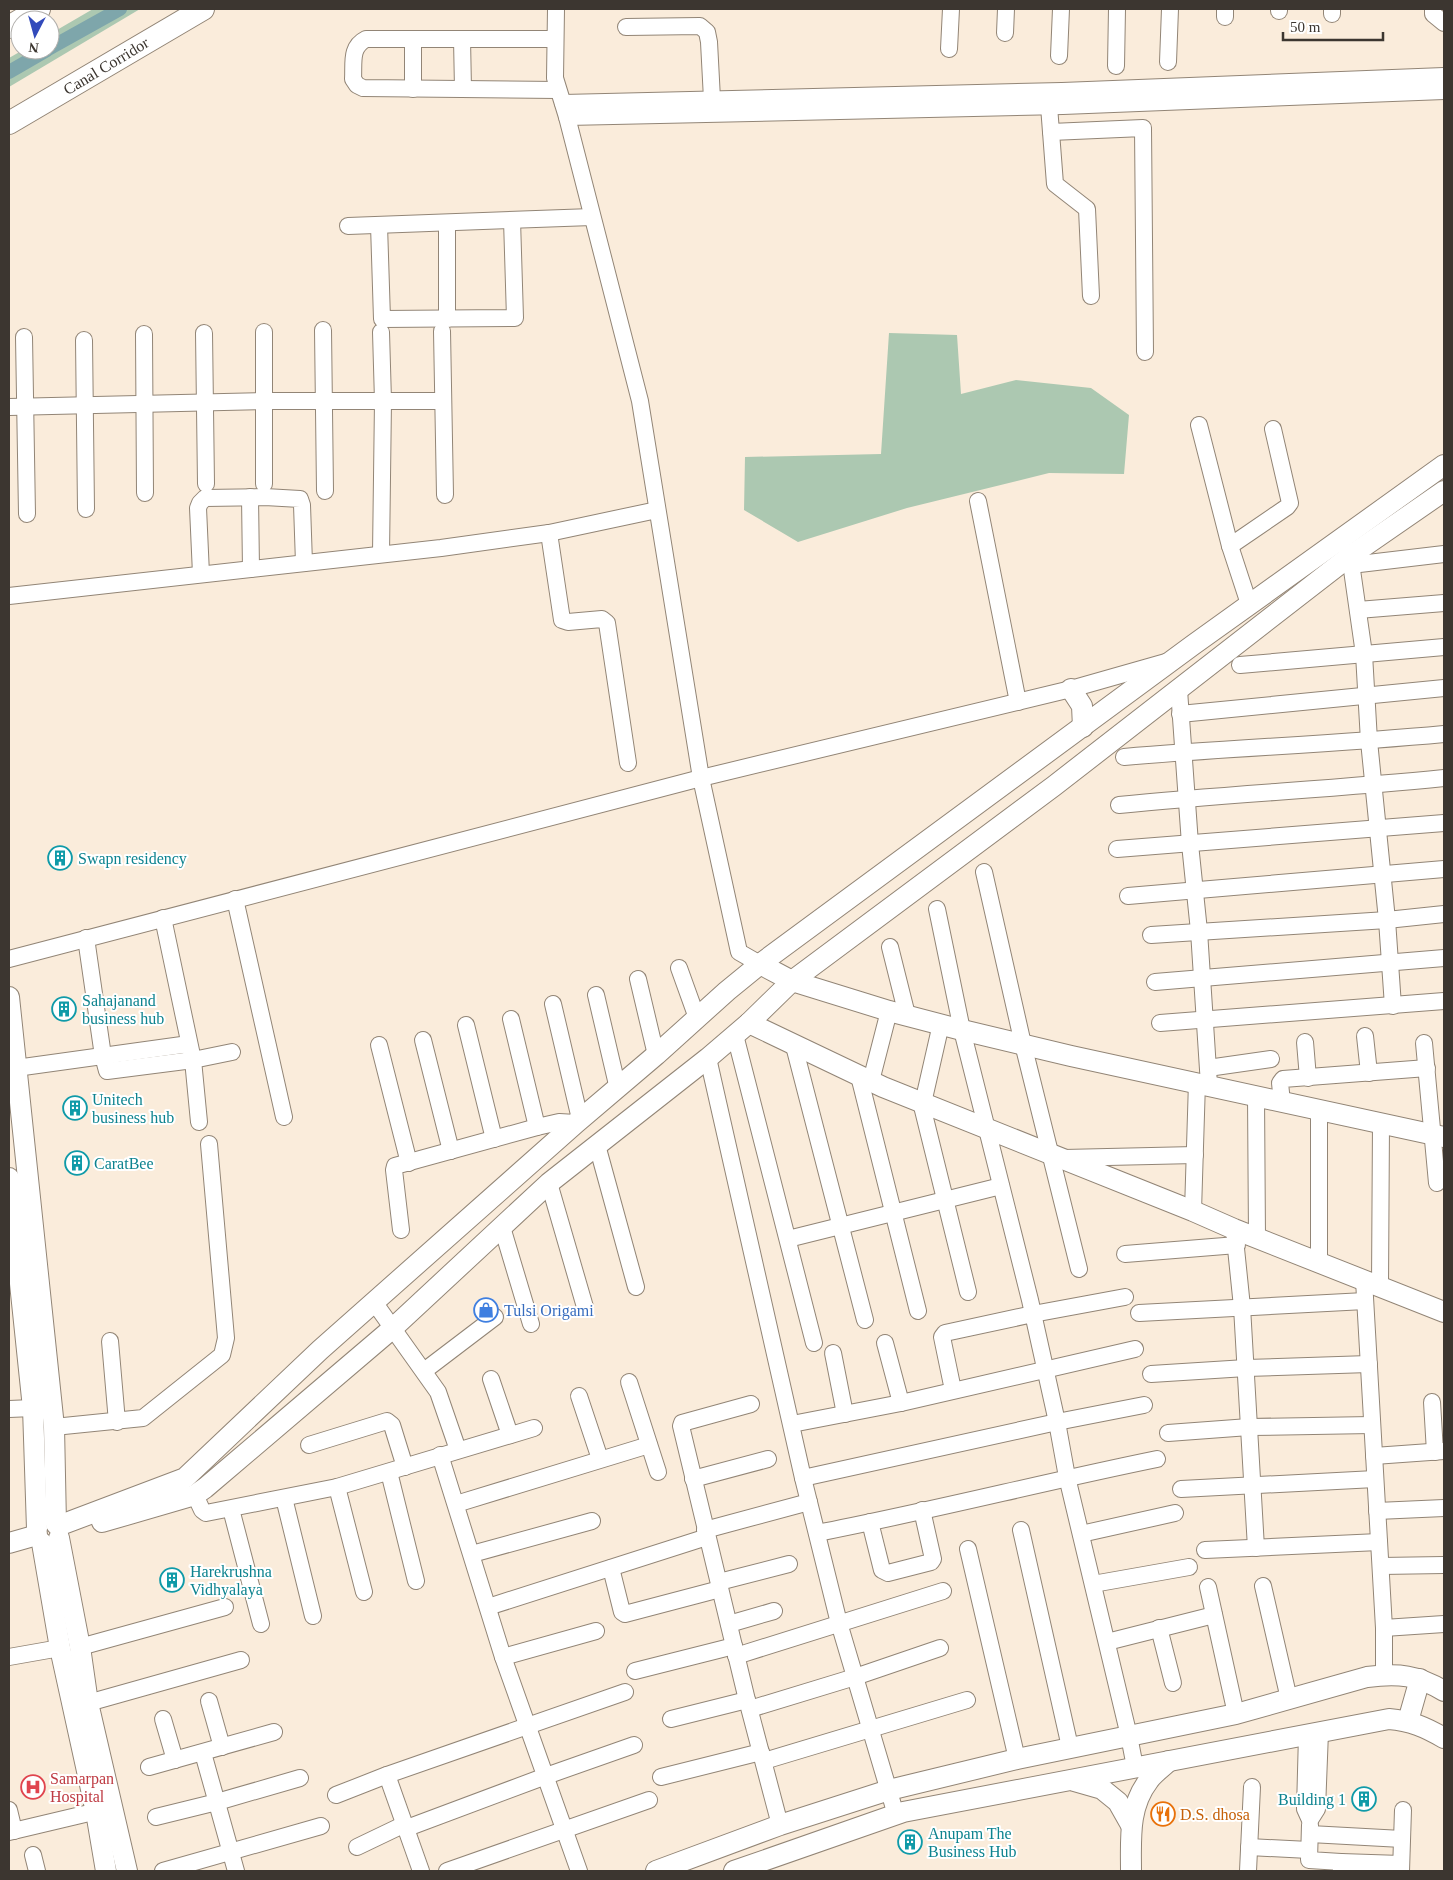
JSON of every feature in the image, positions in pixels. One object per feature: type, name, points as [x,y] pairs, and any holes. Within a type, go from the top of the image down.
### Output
[{"type":"main road","points":[[9,26],[39,9]]},
{"type":"main road","name":"Canal Corridor","points":[[9,123],[203,9]]},
{"type":"street","points":[[556,9],[555,78],[640,401],[701,778],[738,952],[792,982],[962,1030],[1023,1044],[1204,1079],[1256,1096],[1439,1136]]},
{"type":"street","points":[[950,49],[951,9]]},
{"type":"street","points":[[1005,33],[1006,9]]},
{"type":"street","points":[[1059,56],[1061,9]]},
{"type":"street","points":[[1116,66],[1117,9]]},
{"type":"street","points":[[1168,62],[1170,9]]},
{"type":"street","points":[[1433,9],[1434,14],[1444,23]]},
{"type":"street","points":[[626,26],[700,26],[707,32],[709,42],[712,99]]},
{"type":"street","points":[[556,39],[366,39],[359,42],[355,49],[352,79],[363,88],[536,90],[563,103],[1049,106],[1444,90]]},
{"type":"street","points":[[413,39],[413,89]]},
{"type":"street","points":[[462,39],[463,89]]},
{"type":"street","points":[[563,103],[1062,91],[1444,76]]},
{"type":"street","points":[[1049,106],[1055,184],[1087,209],[1091,296]]},
{"type":"street","points":[[1051,132],[1143,128],[1145,352]]},
{"type":"street","points":[[348,226],[592,217]]},
{"type":"street","points":[[380,225],[382,320],[445,325],[515,318],[512,220]]},
{"type":"street","points":[[445,495],[443,402],[447,222]]},
{"type":"street","points":[[323,330],[325,491]]},
{"type":"street","points":[[264,332],[264,484]]},
{"type":"street","points":[[381,332],[383,401],[381,554]]},
{"type":"street","points":[[204,333],[206,484]]},
{"type":"street","points":[[144,334],[146,493]]},
{"type":"street","points":[[24,337],[17,407],[27,514]]},
{"type":"street","points":[[84,340],[86,509]]},
{"type":"street","points":[[17,407],[264,401],[443,402]]},
{"type":"street","points":[[1199,425],[1230,546],[1249,604]]},
{"type":"street","points":[[1230,546],[1287,507],[1290,503],[1273,429]]},
{"type":"street","points":[[50,1533],[185,1478],[320,1350],[578,1121],[760,964],[1249,604],[1444,465]]},
{"type":"street","points":[[9,1543],[195,1495],[205,1488],[393,1328],[549,1184],[708,1058],[792,982],[1444,491]]},
{"type":"street","points":[[250,497],[251,569]]},
{"type":"street","points":[[201,574],[198,508],[205,498],[300,499],[302,505],[304,563]]},
{"type":"street","points":[[978,501],[1018,702]]},
{"type":"street","points":[[9,596],[441,548],[549,533],[657,510]]},
{"type":"street","points":[[549,533],[562,620],[568,622],[602,619],[607,624],[628,763]]},
{"type":"street","points":[[1351,560],[1444,554]]},
{"type":"street","points":[[1351,560],[1364,654],[1369,741],[1387,920],[1393,1006]]},
{"type":"street","points":[[1358,610],[1444,603]]},
{"type":"street","points":[[1193,645],[1212,665]]},
{"type":"street","points":[[1240,665],[1444,647]]},
{"type":"street","points":[[9,959],[701,778],[1071,689],[1175,659]]},
{"type":"street","points":[[1180,714],[1444,688]]},
{"type":"street","points":[[1071,689],[1082,706],[1083,727]]},
{"type":"street","points":[[1178,690],[1199,932],[1204,1021],[1204,1079],[1195,1155],[1193,1211]]},
{"type":"street","points":[[1124,758],[1182,752],[1369,741],[1444,734]]},
{"type":"street","points":[[1119,805],[1444,778]]},
{"type":"street","points":[[1117,850],[1444,823]]},
{"type":"street","points":[[1128,896],[1444,869]]},
{"type":"street","points":[[984,872],[1023,1044],[1056,1156],[1079,1269]]},
{"type":"street","points":[[235,899],[284,1117]]},
{"type":"street","points":[[937,909],[962,1030],[1033,1314],[1058,1422],[1067,1477],[1135,1767]]},
{"type":"street","points":[[1151,935],[1387,920],[1444,914]]},
{"type":"street","points":[[162,918],[191,1052],[199,1122]]},
{"type":"street","points":[[86,938],[103,1056],[107,1070],[110,1072],[191,1052],[232,1052]]},
{"type":"street","points":[[890,947],[898,1013],[865,1078],[894,1213],[918,1311]]},
{"type":"street","points":[[1155,982],[1444,958]]},
{"type":"street","points":[[679,968],[697,1018]]},
{"type":"street","points":[[638,979],[656,1055]]},
{"type":"street","points":[[596,995],[618,1088]]},
{"type":"street","points":[[9,997],[16,1068],[18,1223],[33,1408],[50,1533],[60,1648],[104,1810],[127,1871]]},
{"type":"street","points":[[1160,1023],[1444,1001]]},
{"type":"street","points":[[553,1004],[578,1121]]},
{"type":"street","points":[[511,1019],[537,1127]]},
{"type":"street","points":[[941,1024],[922,1102],[968,1292]]},
{"type":"street","points":[[466,1025],[494,1139]]},
{"type":"street","points":[[742,1029],[794,1046],[922,1102],[1193,1211],[1235,1237]]},
{"type":"street","points":[[742,1029],[788,1239],[814,1343]]},
{"type":"street","points":[[1365,1036],[1369,1073]]},
{"type":"street","points":[[423,1040],[451,1151]]},
{"type":"street","points":[[1305,1042],[1308,1078]]},
{"type":"street","points":[[1424,1043],[1439,1136],[1437,1183]]},
{"type":"street","points":[[379,1045],[409,1162]]},
{"type":"street","points":[[794,1046],[864,1320]]},
{"type":"street","points":[[16,1068],[103,1056]]},
{"type":"street","points":[[708,1058],[803,1478],[839,1624],[896,1815]]},
{"type":"street","points":[[1204,1079],[1271,1059]]},
{"type":"street","points":[[1282,1102],[1281,1081],[1283,1079],[1427,1068]]},
{"type":"street","points":[[1256,1096],[1257,1238]]},
{"type":"street","points":[[1319,1110],[1319,1263]]},
{"type":"street","points":[[401,1230],[395,1166],[537,1127],[559,1122],[578,1121]]},
{"type":"street","points":[[1381,1123],[1372,1283],[1365,1301],[1376,1511],[1381,1566],[1384,1675]]},
{"type":"street","points":[[54,1427],[137,1420],[147,1415],[222,1355],[225,1350],[226,1338],[209,1144]]},
{"type":"street","points":[[597,1145],[636,1287]]},
{"type":"street","points":[[1056,1156],[1195,1155]]},
{"type":"street","points":[[9,1178],[54,1427],[50,1533],[80,1647],[104,1810],[106,1871]]},
{"type":"street","points":[[549,1184],[585,1308]]},
{"type":"street","points":[[788,1239],[1001,1186]]},
{"type":"street","points":[[502,1227],[531,1324]]},
{"type":"street","points":[[1235,1237],[1242,1307],[1256,1548]]},
{"type":"street","points":[[1125,1254],[1235,1237],[1257,1238],[1444,1312]]},
{"type":"street","points":[[953,1390],[942,1337],[943,1334],[1033,1314],[1125,1297]]},
{"type":"street","points":[[1139,1313],[1365,1301]]},
{"type":"street","points":[[374,1302],[424,1371],[441,1398],[458,1450]]},
{"type":"street","points":[[424,1371],[495,1317]]},
{"type":"street","points":[[110,1341],[117,1422]]},
{"type":"street","points":[[885,1344],[900,1403]]},
{"type":"street","points":[[792,1424],[900,1403],[1135,1349]]},
{"type":"street","points":[[832,1353],[845,1414]]},
{"type":"street","points":[[1151,1374],[1246,1368],[1369,1364]]},
{"type":"street","points":[[491,1380],[510,1435]]},
{"type":"street","points":[[629,1382],[658,1472]]},
{"type":"street","points":[[579,1396],[600,1459]]},
{"type":"street","points":[[1374,1456],[1440,1451],[1432,1402]]},
{"type":"street","points":[[751,1404],[681,1424],[706,1534],[780,1825]]},
{"type":"street","points":[[803,1478],[1144,1405]]},
{"type":"street","points":[[9,1409],[33,1408]]},
{"type":"street","points":[[309,1445],[387,1421],[392,1425],[405,1467]]},
{"type":"street","points":[[1168,1432],[1372,1425]]},
{"type":"street","points":[[195,1495],[202,1510],[206,1513],[231,1509],[337,1487],[534,1428]]},
{"type":"street","points":[[456,1504],[649,1444]]},
{"type":"street","points":[[440,1455],[503,1657],[579,1871]]},
{"type":"street","points":[[693,1480],[768,1459]]},
{"type":"street","points":[[817,1533],[1067,1477],[1157,1459]]},
{"type":"street","points":[[389,1472],[416,1581]]},
{"type":"street","points":[[1181,1489],[1375,1480]]},
{"type":"street","points":[[337,1487],[364,1592]]},
{"type":"street","points":[[284,1498],[313,1616]]},
{"type":"street","points":[[488,1607],[611,1568],[706,1534],[809,1502]]},
{"type":"street","points":[[1376,1511],[1444,1508]]},
{"type":"street","points":[[231,1509],[261,1624]]},
{"type":"street","points":[[870,1522],[882,1570],[888,1573],[932,1561],[933,1557],[922,1510]]},
{"type":"street","points":[[1081,1534],[1175,1513]]},
{"type":"street","points":[[472,1554],[592,1521]]},
{"type":"street","points":[[1021,1530],[1070,1747]]},
{"type":"street","points":[[1205,1550],[1379,1542]]},
{"type":"street","points":[[968,1549],[1017,1759]]},
{"type":"street","points":[[611,1568],[622,1612],[625,1614],[789,1564]]},
{"type":"street","points":[[1381,1566],[1444,1565]]},
{"type":"street","points":[[1093,1584],[1189,1567]]},
{"type":"street","points":[[1263,1586],[1289,1699]]},
{"type":"street","points":[[1208,1587],[1236,1714]]},
{"type":"street","points":[[635,1670],[735,1651],[839,1624],[943,1591]]},
{"type":"street","points":[[80,1647],[226,1606]]},
{"type":"street","points":[[729,1624],[774,1611]]},
{"type":"street","points":[[1107,1642],[1214,1615]]},
{"type":"street","points":[[1384,1628],[1444,1624]]},
{"type":"street","points":[[1159,1628],[1174,1683]]},
{"type":"street","points":[[503,1657],[596,1631]]},
{"type":"street","points":[[9,1657],[60,1648]]},
{"type":"street","points":[[671,1719],[748,1704],[855,1677],[940,1648]]},
{"type":"street","points":[[88,1703],[241,1660]]},
{"type":"street","points":[[656,1871],[780,1825],[889,1790],[1070,1747],[1236,1714],[1368,1677],[1384,1675],[1412,1676],[1431,1683],[1444,1691]]},
{"type":"street","points":[[1408,1721],[1420,1679]]},
{"type":"street","points":[[336,1795],[527,1725],[625,1692]]},
{"type":"street","points":[[661,1777],[763,1757],[870,1730],[967,1700]]},
{"type":"street","points":[[209,1701],[222,1747]]},
{"type":"street","points":[[163,1719],[175,1760]]},
{"type":"street","points":[[734,1871],[903,1812],[1388,1719],[1408,1721],[1427,1728],[1444,1738]]},
{"type":"street","points":[[149,1767],[274,1732]]},
{"type":"street","points":[[1308,1847],[1317,1809],[1314,1733]]},
{"type":"street","points":[[357,1847],[406,1826],[634,1745]]},
{"type":"street","points":[[202,1753],[236,1871]]},
{"type":"street","points":[[1131,1871],[1131,1825],[1138,1797],[1150,1779],[1170,1761]]},
{"type":"street","points":[[387,1775],[421,1871]]},
{"type":"street","points":[[156,1817],[300,1778]]},
{"type":"street","points":[[1070,1780],[1102,1788],[1118,1802],[1131,1825]]},
{"type":"street","points":[[1248,1871],[1252,1787]]},
{"type":"street","points":[[447,1871],[649,1800]]},
{"type":"street","points":[[9,1810],[12,1832],[104,1810]]},
{"type":"street","points":[[1308,1847],[1341,1867],[1401,1868],[1403,1810]]},
{"type":"street","points":[[163,1871],[321,1826]]},
{"type":"street","points":[[1249,1847],[1308,1847],[1402,1839]]},
{"type":"street","points":[[33,1855],[37,1871]]},
{"type":"green space","points":[[93,9],[140,9],[60,57],[60,28]]},
{"type":"green space","points":[[9,58],[10,60],[54,60],[9,87]]},
{"type":"green space","points":[[889,333],[957,335],[961,394],[1016,380],[1091,388],[1129,415],[1124,474],[1049,473],[907,508],[798,542],[744,510],[745,457],[881,454]]},
{"type":"waterway","points":[[60,42],[120,9]]},
{"type":"waterway","points":[[9,72],[30,60]]},
{"type":"place","name":"Swapn residency","points":[[60,858]]},
{"type":"place","name":"Sahajanand business hub","points":[[64,1009]]},
{"type":"place","name":"Unitech business hub","points":[[75,1108]]},
{"type":"place","name":"CaratBee","points":[[77,1163]]},
{"type":"place","name":"Tulsi Origami","points":[[486,1310]]},
{"type":"place","name":"Harekrushna Vidhyalaya","points":[[172,1580]]},
{"type":"place","name":"Samarpan Hospital","points":[[33,1787]]},
{"type":"place","name":"Building 1","points":[[1364,1799]]},
{"type":"place","name":"D.S. dhosa","points":[[1163,1814]]},
{"type":"place","name":"Anupam The Business Hub","points":[[910,1842]]}]
